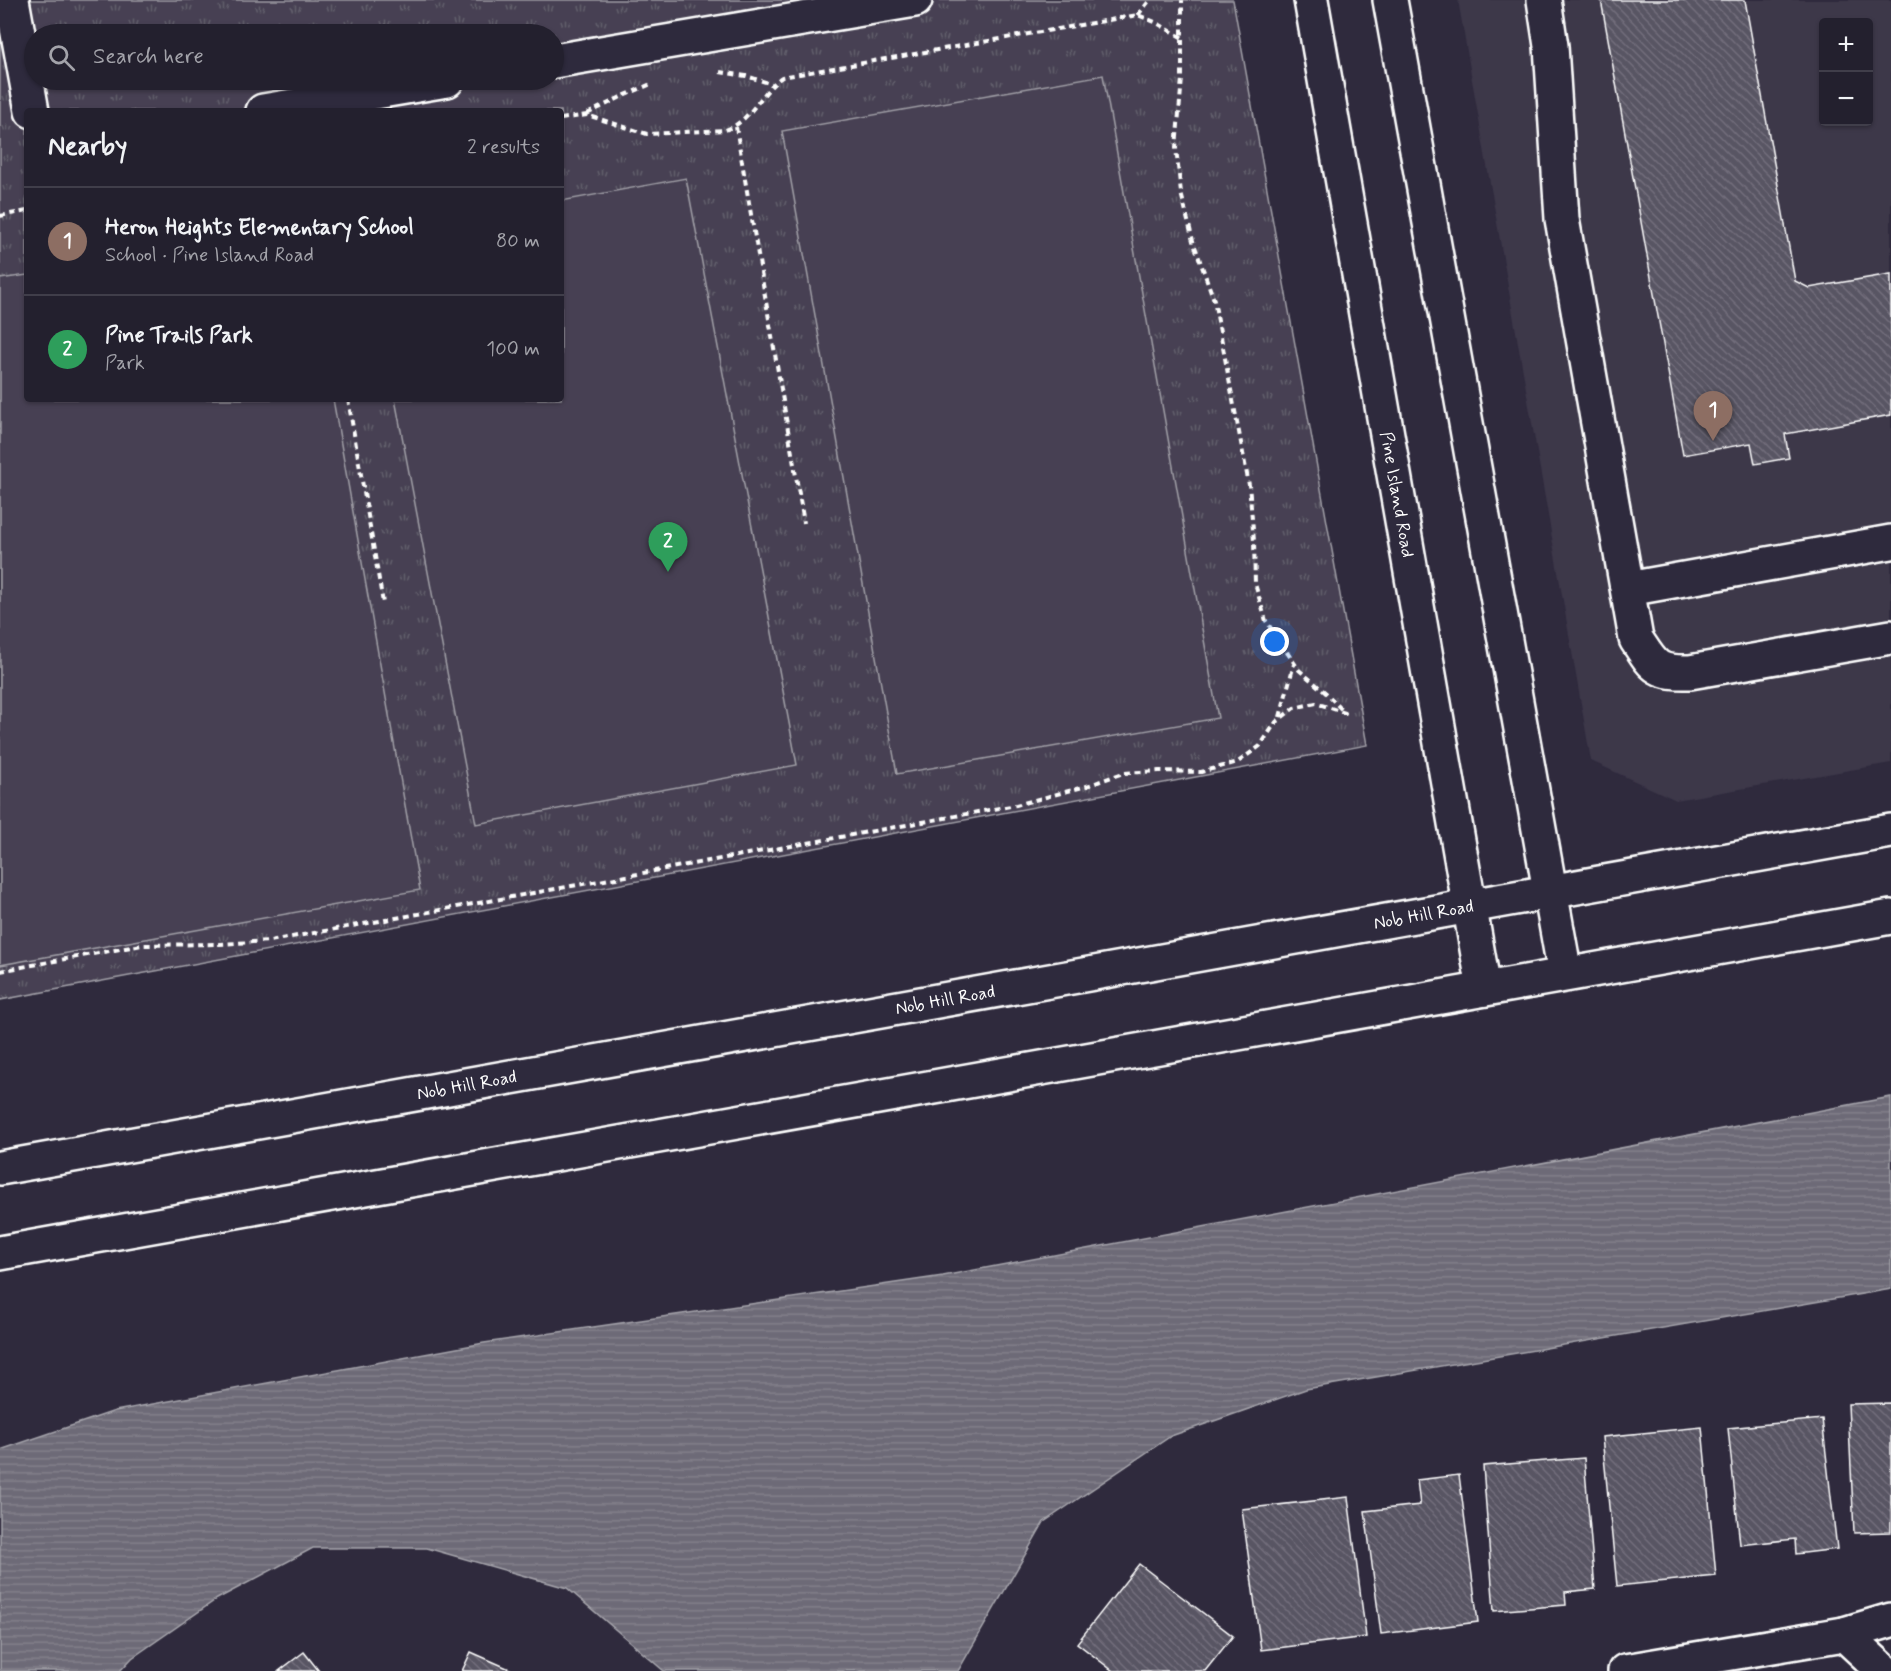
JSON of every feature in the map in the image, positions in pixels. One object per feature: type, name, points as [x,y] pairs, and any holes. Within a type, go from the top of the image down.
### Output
[{"type":"main road","points":[[12,0],[24,67]]},
{"type":"main road","points":[[564,60],[915,0]]},
{"type":"main road","name":"Pine Island Road","points":[[1311,0],[1484,989]]},
{"type":"main road","points":[[1390,0],[1565,974]]},
{"type":"main road","points":[[1544,0],[1551,46],[1562,219],[1636,639],[1653,664],[1669,673],[1689,672],[1891,637]]},
{"type":"main road","points":[[28,90],[31,108]]},
{"type":"main road","points":[[280,108],[387,90]]},
{"type":"main road","points":[[1628,589],[1891,542]]},
{"type":"main road","name":"Nob Hill Road","points":[[0,1167],[1891,831]]},
{"type":"main road","points":[[0,1253],[1891,917]]},
{"type":"main road","points":[[1625,1671],[1694,1665],[1844,1634],[1891,1620]]},
{"type":"main road","points":[[1844,1634],[1884,1671]]},
{"type":"path","points":[[1138,15],[1150,0]]},
{"type":"path","points":[[0,971],[142,945],[270,941],[1017,804],[1087,786],[1124,773],[1201,772],[1238,762],[1260,746],[1280,719],[1293,708],[1316,703],[1345,713],[1294,663],[1266,621],[1255,584],[1250,485],[1214,300],[1193,241],[1181,193],[1176,148],[1182,78],[1182,0]]},
{"type":"path","points":[[587,115],[647,134],[725,130],[736,126],[772,84],[782,77],[1138,15],[1182,38]]},
{"type":"path","points":[[717,72],[746,76],[772,84]]},
{"type":"path","points":[[564,119],[587,115],[621,97],[661,82]]},
{"type":"path","points":[[736,126],[804,523]]},
{"type":"path","points":[[0,216],[24,212]]},
{"type":"path","points":[[349,402],[383,603]]},
{"type":"path","points":[[1280,719],[1294,663]]},
{"type":"shaded area","points":[[1458,0],[1891,0],[1891,763],[1676,800],[1591,761]]},
{"type":"shaded area","points":[[1891,1097],[1891,1289],[1306,1389],[1171,1436],[1044,1522],[958,1671],[664,1671],[567,1588],[427,1548],[313,1548],[217,1599],[132,1658],[120,1671],[0,1671],[0,1450],[115,1411],[484,1343],[943,1276]]},
{"type":"green space","points":[[0,0],[1233,0],[1367,745],[0,1000]]},
{"type":"green space","points":[[1103,75],[1218,718],[897,774],[782,131]]},
{"type":"green space","points":[[686,178],[797,765],[476,824],[396,402],[564,402],[564,200]]},
{"type":"green space","points":[[24,275],[24,402],[334,402],[420,890],[0,965],[0,279]]},
{"type":"building","points":[[1601,0],[1745,0],[1795,281],[1809,288],[1891,274],[1891,415],[1785,434],[1789,458],[1755,464],[1751,443],[1683,455]]},
{"type":"building","points":[[1891,1403],[1891,1532],[1854,1533],[1848,1404]]},
{"type":"building","points":[[1822,1419],[1837,1549],[1796,1554],[1795,1539],[1740,1545],[1728,1428]]},
{"type":"building","points":[[1702,1427],[1716,1576],[1617,1586],[1602,1437]]},
{"type":"building","points":[[1584,1458],[1595,1589],[1565,1592],[1566,1605],[1494,1611],[1483,1466]]},
{"type":"building","points":[[1459,1475],[1478,1622],[1381,1634],[1365,1511],[1420,1505],[1417,1480]]},
{"type":"building","points":[[1348,1497],[1366,1637],[1261,1650],[1242,1509]]},
{"type":"building","points":[[1139,1564],[1233,1636],[1205,1671],[1113,1671],[1077,1643]]},
{"type":"building","points":[[304,1652],[319,1671],[279,1671]]},
{"type":"building","points":[[471,1652],[514,1671],[462,1671]]},
{"type":"place","name":"Heron Heights Elementary School","points":[[1713,441]]},
{"type":"place","name":"Pine Trails Park","points":[[668,572]]}]
